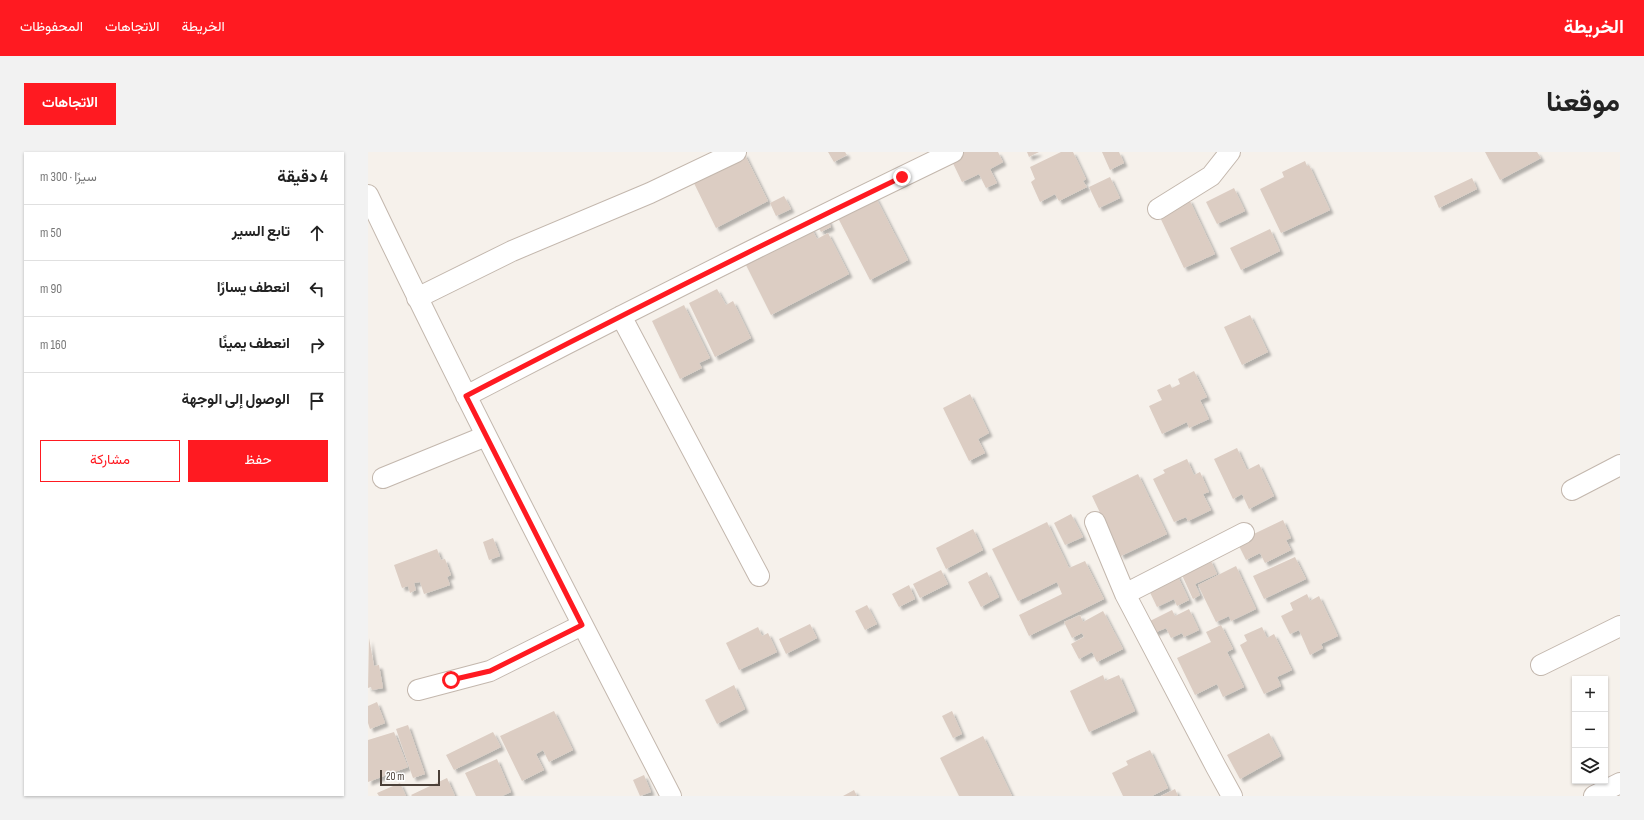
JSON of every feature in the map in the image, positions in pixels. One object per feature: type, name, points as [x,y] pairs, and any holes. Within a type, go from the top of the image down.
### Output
[{"type":"street","points":[[417,298],[512,251],[650,193],[736,152]]},
{"type":"street","points":[[466,396],[781,236],[916,160],[953,152]]},
{"type":"street","points":[[1158,209],[1211,176],[1230,152]]},
{"type":"street","points":[[368,195],[417,298],[486,436],[671,796]]},
{"type":"street","points":[[621,316],[758,576]]},
{"type":"street","points":[[383,478],[486,436]]},
{"type":"street","points":[[1572,490],[1620,465]]},
{"type":"street","points":[[1095,522],[1125,594],[1232,796]]},
{"type":"street","points":[[1125,594],[1244,533]]},
{"type":"street","points":[[418,690],[490,671],[582,625]]},
{"type":"street","points":[[1541,665],[1620,626]]},
{"type":"street","points":[[1594,796],[1620,783]]},
{"type":"building","points":[[828,152],[845,152],[847,155],[834,162]]},
{"type":"building","points":[[961,152],[998,152],[1003,162],[990,169],[997,183],[986,188],[979,174],[962,182],[950,157]]},
{"type":"building","points":[[1027,152],[1039,152],[1029,157]]},
{"type":"building","points":[[1061,152],[1073,152],[1086,179],[1083,181],[1087,187],[1059,201],[1055,194],[1040,202],[1031,182],[1035,179],[1030,167]]},
{"type":"building","points":[[1102,152],[1119,152],[1124,163],[1110,170]]},
{"type":"building","points":[[1485,152],[1537,152],[1541,158],[1500,180]]},
{"type":"building","points":[[744,153],[768,201],[716,228],[692,179]]},
{"type":"building","points":[[1305,161],[1307,166],[1309,165],[1330,210],[1281,233],[1260,189],[1284,177],[1282,172]]},
{"type":"building","points":[[1110,177],[1120,198],[1099,208],[1089,187]]},
{"type":"building","points":[[1472,178],[1477,189],[1439,208],[1434,196]]},
{"type":"building","points":[[1234,188],[1245,211],[1217,224],[1206,202]]},
{"type":"building","points":[[784,196],[791,209],[776,216],[770,203]]},
{"type":"building","points":[[875,196],[908,260],[870,280],[837,216]]},
{"type":"building","points":[[1189,199],[1215,254],[1184,268],[1158,213]]},
{"type":"building","points":[[826,215],[831,227],[821,232],[815,220]]},
{"type":"building","points":[[811,227],[817,239],[828,233],[849,274],[771,315],[744,261]]},
{"type":"building","points":[[1270,229],[1280,251],[1241,270],[1230,248]]},
{"type":"building","points":[[717,289],[726,305],[733,301],[751,338],[715,357],[689,303]]},
{"type":"building","points":[[684,305],[710,358],[699,363],[702,368],[680,379],[652,321]]},
{"type":"building","points":[[1250,315],[1268,352],[1242,365],[1224,327]]},
{"type":"building","points":[[1194,371],[1207,397],[1200,400],[1209,419],[1189,428],[1187,422],[1162,434],[1149,406],[1162,400],[1157,390],[1170,384],[1172,388],[1180,384],[1178,379]]},
{"type":"building","points":[[970,394],[989,433],[978,439],[985,453],[969,461],[943,408]]},
{"type":"building","points":[[1237,448],[1247,470],[1259,464],[1274,496],[1249,509],[1242,494],[1233,499],[1214,459]]},
{"type":"building","points":[[1187,459],[1194,475],[1200,472],[1209,492],[1203,494],[1211,510],[1188,521],[1186,517],[1174,522],[1153,479],[1165,473],[1163,470]]},
{"type":"building","points":[[1138,474],[1167,534],[1121,556],[1092,496]]},
{"type":"building","points":[[1071,514],[1083,537],[1065,545],[1054,523]]},
{"type":"building","points":[[1283,520],[1291,538],[1286,540],[1291,550],[1265,563],[1260,553],[1246,560],[1237,542]]},
{"type":"building","points":[[1047,522],[1069,568],[1085,561],[1104,599],[1029,636],[1019,615],[1062,594],[1057,582],[1018,601],[992,549]]},
{"type":"building","points":[[973,529],[983,550],[946,569],[936,548]]},
{"type":"building","points":[[493,538],[500,556],[489,560],[483,542]]},
{"type":"building","points":[[437,549],[441,560],[445,559],[451,575],[447,577],[450,585],[424,594],[420,582],[414,583],[416,590],[410,593],[408,586],[402,588],[394,565]]},
{"type":"building","points":[[1295,557],[1306,579],[1264,599],[1253,576]]},
{"type":"building","points":[[1210,559],[1217,574],[1195,584],[1200,595],[1193,599],[1181,573]]},
{"type":"building","points":[[1173,566],[1189,600],[1177,606],[1174,599],[1157,607],[1144,580]]},
{"type":"building","points":[[1236,566],[1256,609],[1231,621],[1229,616],[1216,622],[1198,585]]},
{"type":"building","points":[[941,570],[948,584],[920,598],[913,584]]},
{"type":"building","points":[[987,572],[999,597],[981,607],[968,582]]},
{"type":"building","points":[[909,585],[915,599],[899,607],[892,594]]},
{"type":"building","points":[[1307,594],[1310,601],[1319,596],[1338,636],[1321,644],[1323,648],[1310,655],[1299,630],[1290,634],[1281,616],[1293,610],[1290,603]]},
{"type":"building","points":[[867,605],[877,624],[865,630],[855,611]]},
{"type":"building","points":[[1189,609],[1199,630],[1184,637],[1182,633],[1171,638],[1166,628],[1154,633],[1148,622],[1172,610],[1175,616]]},
{"type":"building","points":[[1103,611],[1123,649],[1097,662],[1092,652],[1079,659],[1071,644],[1084,637],[1082,633],[1072,638],[1064,622],[1080,615],[1083,622]]},
{"type":"building","points":[[810,624],[817,638],[786,654],[779,639]]},
{"type":"building","points":[[1221,625],[1233,649],[1227,652],[1244,687],[1223,697],[1217,684],[1195,695],[1177,658],[1211,642],[1206,632]]},
{"type":"building","points":[[758,627],[762,636],[768,633],[777,652],[739,670],[726,643]]},
{"type":"building","points":[[1262,627],[1267,638],[1274,634],[1292,670],[1277,677],[1281,686],[1264,694],[1240,645],[1247,641],[1244,635]]},
{"type":"building","points":[[369,638],[374,666],[379,665],[383,688],[372,690],[371,687],[368,688]]},
{"type":"building","points":[[1103,675],[1105,681],[1119,675],[1135,711],[1089,732],[1070,691]]},
{"type":"building","points":[[734,685],[745,709],[717,724],[705,700]]},
{"type":"building","points":[[377,702],[385,723],[370,729],[368,723],[368,706]]},
{"type":"building","points":[[554,711],[573,750],[549,762],[543,750],[536,754],[544,770],[522,781],[500,736]]},
{"type":"building","points":[[952,711],[962,734],[953,738],[942,716]]},
{"type":"building","points":[[408,725],[425,774],[413,778],[396,729]]},
{"type":"building","points":[[394,732],[408,767],[368,782],[368,740]]},
{"type":"building","points":[[493,732],[501,747],[454,770],[446,755]]},
{"type":"building","points":[[1269,733],[1281,756],[1240,779],[1227,755]]},
{"type":"building","points":[[983,736],[1012,796],[959,796],[940,758]]},
{"type":"building","points":[[1150,750],[1168,788],[1152,796],[1123,796],[1112,773],[1128,765],[1126,761]]},
{"type":"building","points":[[497,759],[511,792],[502,796],[476,796],[465,773]]},
{"type":"building","points":[[644,775],[651,792],[640,796],[633,780]]},
{"type":"building","points":[[447,778],[455,796],[411,795]]},
{"type":"building","points":[[400,783],[406,796],[379,796],[377,793]]},
{"type":"building","points":[[1175,789],[1178,796],[1161,796]]},
{"type":"building","points":[[854,790],[857,796],[843,796]]},
{"type":"route","points":[[451,680],[490,671],[582,625],[466,396],[597,328],[902,177]]}]
